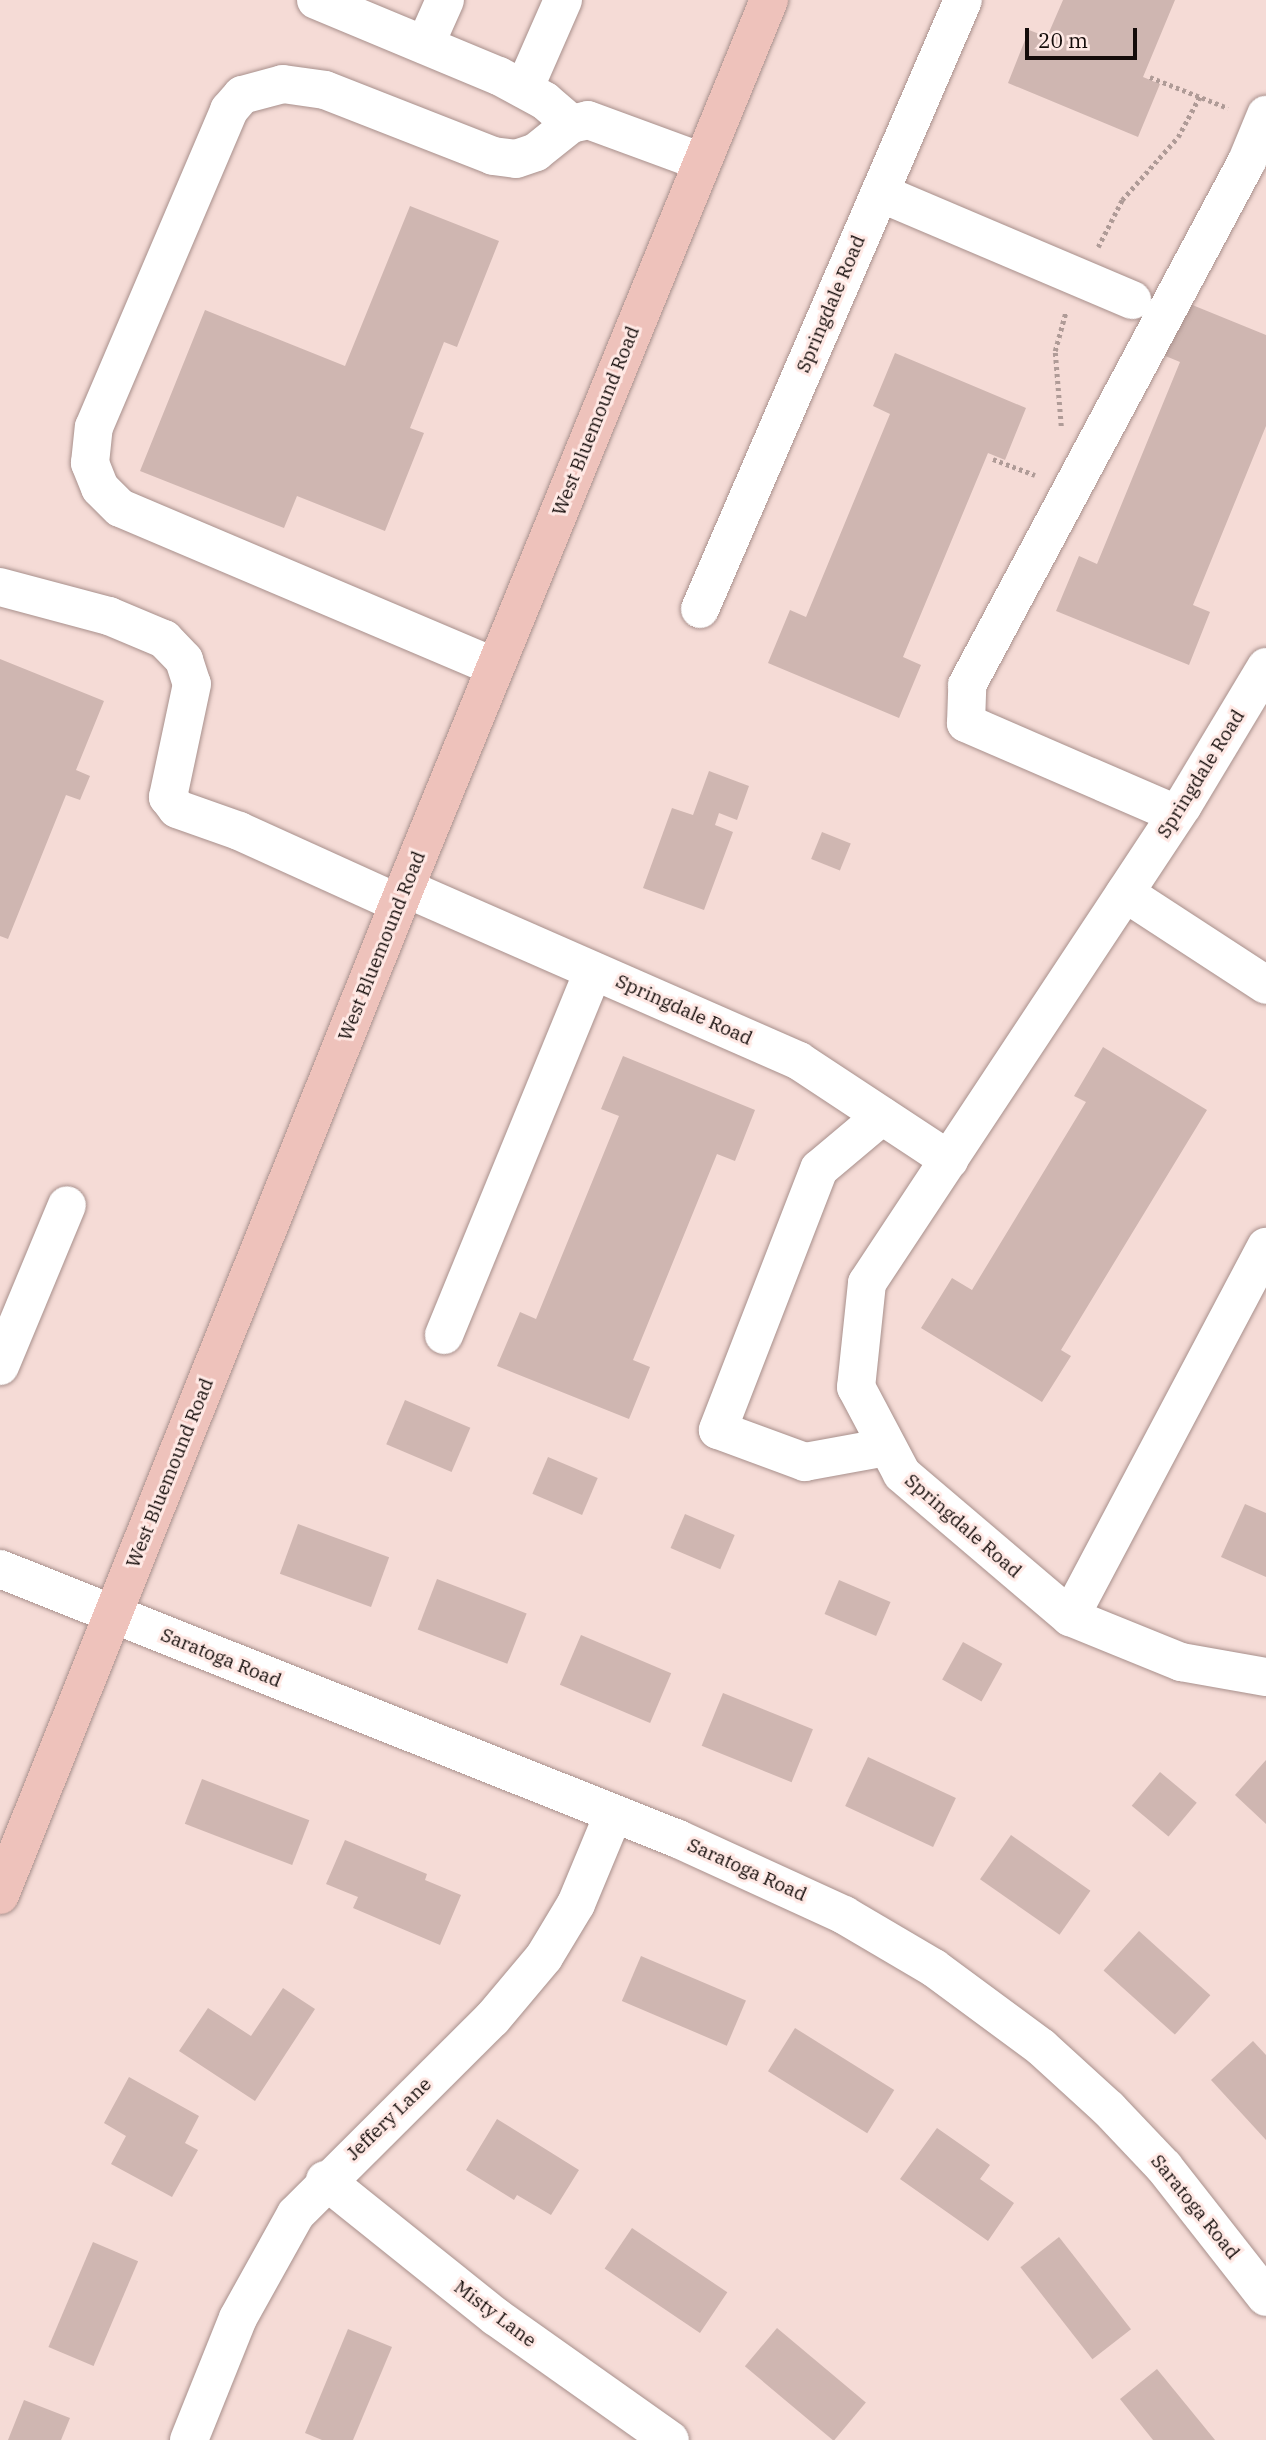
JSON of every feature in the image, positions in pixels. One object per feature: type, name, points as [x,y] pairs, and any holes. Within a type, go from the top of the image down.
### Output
[{"type":"main road","name":"West Bluemound Road","points":[[0,1895],[402,896],[769,0]]},
{"type":"street","points":[[316,0],[524,89],[571,124]]},
{"type":"street","points":[[425,45],[445,0]]},
{"type":"street","points":[[524,89],[563,0]]},
{"type":"street","name":"Springdale Road","points":[[700,609],[963,0]]},
{"type":"street","points":[[495,667],[120,508],[100,488],[90,463],[94,427],[229,110],[242,95],[283,84],[325,90],[493,156],[516,159],[536,152],[571,124],[589,120],[702,162]]},
{"type":"street","points":[[1177,814],[966,723],[967,685],[1247,161],[1265,119]]},
{"type":"street","points":[[880,193],[1132,300]]},
{"type":"street","name":"Springdale Road","points":[[0,587],[109,616],[164,639],[184,660],[192,684],[169,797],[177,809],[593,971],[799,1061],[949,1160]]},
{"type":"street","name":"Springdale Road","points":[[1266,667],[1177,814],[867,1283],[856,1387],[902,1474],[1070,1617],[1181,1662],[1266,1677]]},
{"type":"street","points":[[1125,893],[1266,985]]},
{"type":"street","points":[[444,1335],[593,971]]},
{"type":"street","points":[[882,1116],[819,1169],[718,1430],[805,1462],[887,1447]]},
{"type":"street","points":[[0,1366],[68,1205]]},
{"type":"street","points":[[1070,1617],[1266,1247]]},
{"type":"street","name":"Saratoga Road","points":[[0,1569],[744,1867],[844,1915],[956,1984],[1041,2048],[1109,2109],[1164,2166],[1266,2297]]},
{"type":"street","name":"Jeffery Lane","points":[[189,2440],[238,2318],[296,2214],[325,2180],[492,2019],[544,1957],[576,1904],[613,1815]]},
{"type":"street","name":"Misty Lane","points":[[325,2180],[495,2317],[670,2440]]},
{"type":"path","points":[[1150,77],[1265,119]]},
{"type":"path","points":[[1062,439],[1055,351],[1081,278],[1122,200],[1178,137],[1200,96]]},
{"type":"path","points":[[993,459],[1071,490]]},
{"type":"building","points":[[1063,0],[1175,0],[1143,77],[1160,84],[1138,137],[1008,83],[1029,30],[1047,37]]},
{"type":"building","points":[[410,206],[499,241],[457,347],[444,342],[410,428],[424,433],[385,531],[297,496],[284,528],[140,471],[205,310],[345,366]]},
{"type":"building","points":[[1185,302],[1266,335],[1266,426],[1193,605],[1210,612],[1189,665],[1056,611],[1079,556],[1097,564],[1180,362],[1163,355]]},
{"type":"building","points":[[895,353],[1026,408],[1005,460],[988,453],[903,657],[921,665],[899,718],[768,663],[790,610],[806,617],[890,414],[873,406]]},
{"type":"building","points":[[0,659],[104,701],[76,770],[90,776],[80,800],[66,795],[8,939],[0,936]]},
{"type":"building","points":[[709,771],[749,786],[737,820],[719,813],[715,825],[733,832],[704,910],[643,888],[672,808],[693,815]]},
{"type":"building","points":[[822,832],[851,844],[840,871],[811,859]]},
{"type":"building","points":[[1103,1047],[1207,1110],[1061,1350],[1071,1356],[1042,1402],[921,1328],[952,1278],[972,1290],[1086,1102],[1074,1096]]},
{"type":"building","points":[[623,1056],[755,1110],[735,1161],[717,1154],[633,1360],[650,1367],[629,1419],[497,1366],[520,1312],[536,1319],[619,1116],[601,1109]]},
{"type":"building","points":[[405,1400],[470,1428],[452,1472],[386,1444]]},
{"type":"building","points":[[548,1457],[598,1478],[582,1515],[532,1494]]},
{"type":"building","points":[[1245,1504],[1266,1513],[1266,1577],[1221,1557]]},
{"type":"building","points":[[685,1514],[735,1535],[720,1569],[671,1548]]},
{"type":"building","points":[[298,1524],[389,1557],[371,1607],[280,1574]]},
{"type":"building","points":[[437,1579],[527,1613],[507,1664],[418,1629]]},
{"type":"building","points":[[839,1580],[891,1602],[876,1636],[825,1614]]},
{"type":"building","points":[[581,1635],[671,1673],[650,1723],[560,1685]]},
{"type":"building","points":[[963,1642],[1002,1664],[982,1701],[942,1680]]},
{"type":"building","points":[[723,1693],[813,1729],[792,1782],[702,1746]]},
{"type":"building","points":[[868,1757],[956,1798],[933,1847],[845,1806]]},
{"type":"building","points":[[1266,1760],[1266,1824],[1235,1795]]},
{"type":"building","points":[[1160,1772],[1197,1803],[1168,1837],[1132,1806]]},
{"type":"building","points":[[202,1779],[309,1820],[292,1865],[185,1824]]},
{"type":"building","points":[[1011,1835],[1090,1891],[1059,1935],[980,1879]]},
{"type":"building","points":[[345,1840],[427,1874],[425,1880],[461,1895],[440,1945],[353,1908],[358,1897],[326,1884]]},
{"type":"building","points":[[1139,1931],[1210,1995],[1175,2035],[1104,1970]]},
{"type":"building","points":[[641,1956],[746,2001],[727,2046],[622,2001]]},
{"type":"building","points":[[283,1988],[315,2009],[255,2101],[179,2051],[208,2008],[251,2036]]},
{"type":"building","points":[[795,2028],[894,2090],[867,2133],[768,2071]]},
{"type":"building","points":[[1253,2041],[1266,2055],[1266,2140],[1211,2080]]},
{"type":"building","points":[[129,2077],[199,2116],[185,2143],[198,2150],[172,2197],[111,2164],[126,2136],[104,2123]]},
{"type":"building","points":[[497,2119],[579,2170],[551,2215],[517,2195],[514,2200],[466,2170]]},
{"type":"building","points":[[937,2128],[990,2165],[980,2179],[1014,2203],[988,2241],[900,2179]]},
{"type":"building","points":[[632,2228],[727,2292],[700,2333],[605,2269]]},
{"type":"building","points":[[1059,2237],[1131,2329],[1092,2359],[1020,2267]]},
{"type":"building","points":[[93,2242],[138,2261],[94,2366],[48,2347]]},
{"type":"building","points":[[777,2328],[866,2403],[833,2440],[745,2366]]},
{"type":"building","points":[[348,2329],[392,2347],[353,2440],[322,2440],[305,2433]]},
{"type":"building","points":[[1157,2369],[1215,2440],[1153,2440],[1120,2399]]},
{"type":"building","points":[[24,2400],[70,2418],[61,2440],[8,2440]]}]
